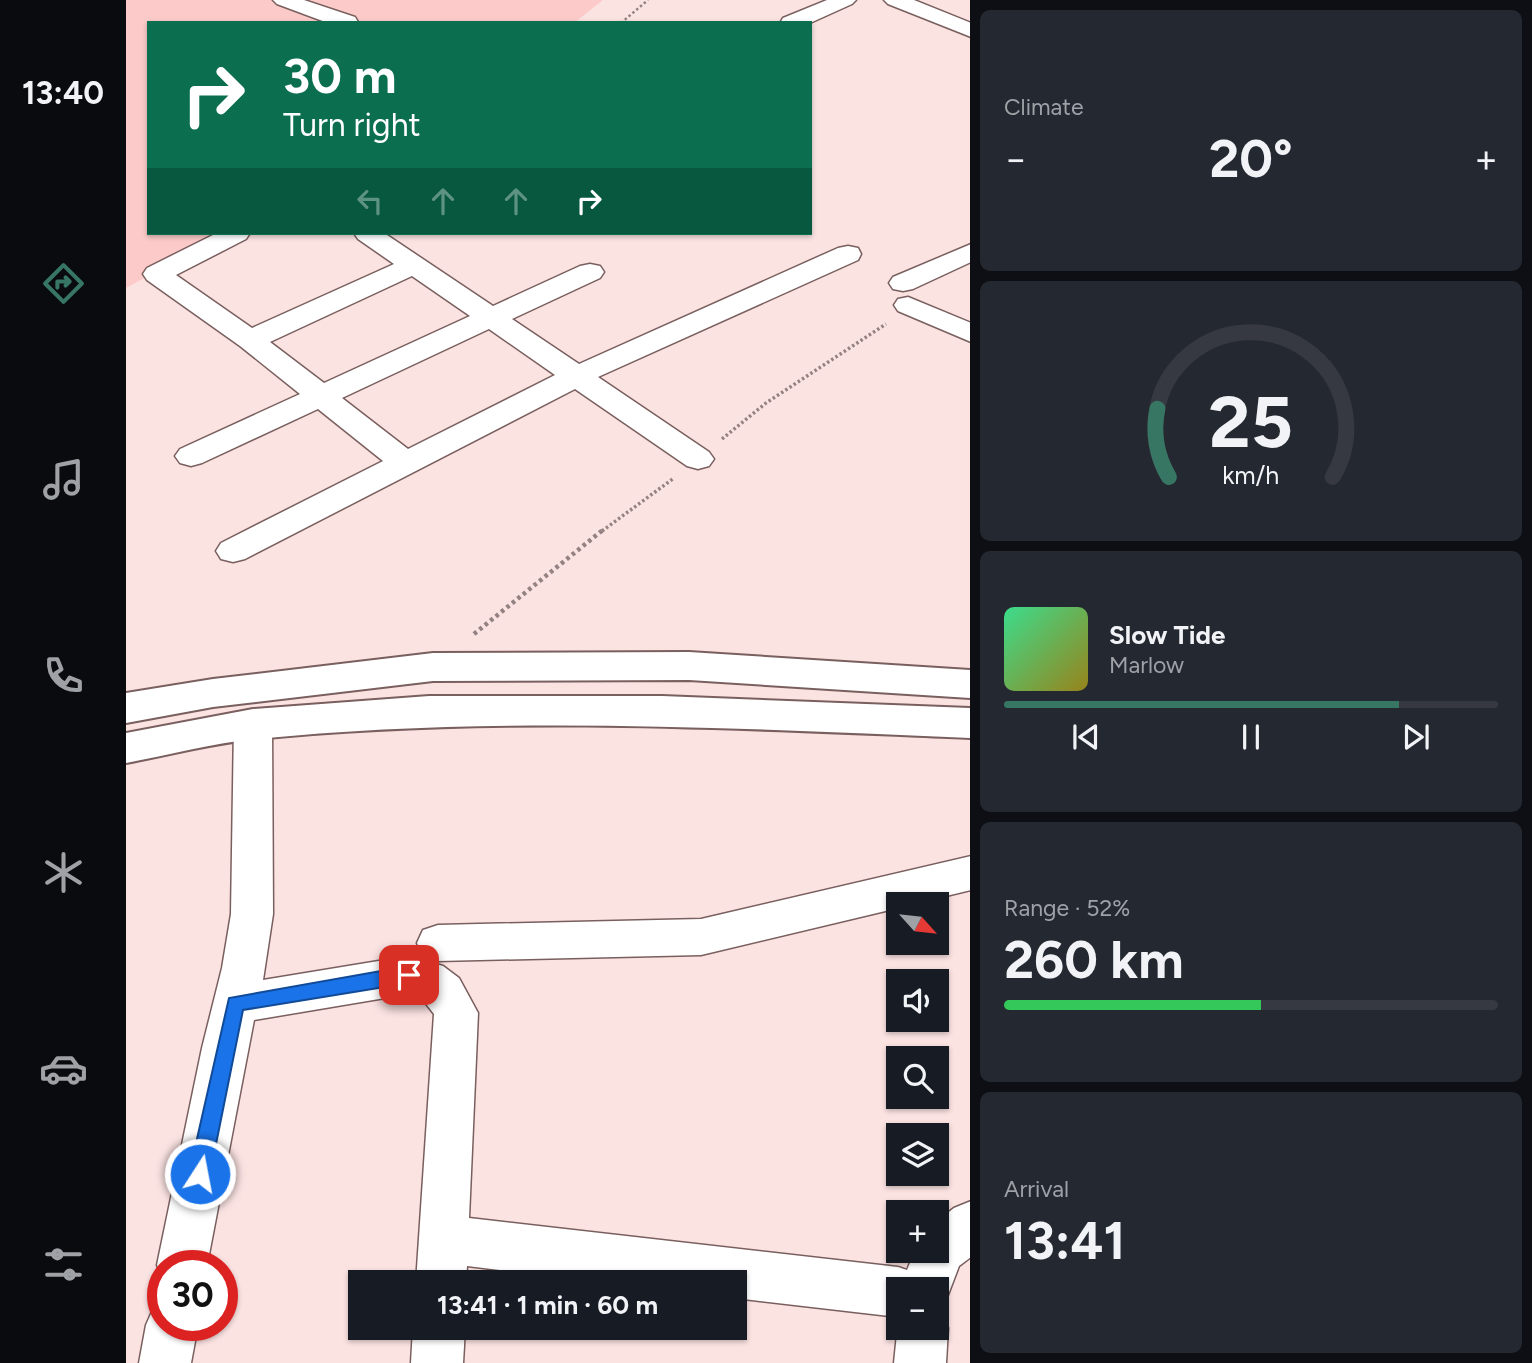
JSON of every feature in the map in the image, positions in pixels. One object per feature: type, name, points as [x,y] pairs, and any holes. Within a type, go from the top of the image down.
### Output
[{"type":"main road","points":[[126,708],[213,692],[433,667],[689,666],[970,684]]},
{"type":"main road","points":[[126,748],[253,724],[429,711],[676,711],[970,723]]},
{"type":"street","points":[[284,0],[344,21]]},
{"type":"street","points":[[796,21],[845,0]]},
{"type":"street","points":[[895,0],[970,32]]},
{"type":"street","points":[[233,235],[157,274],[250,340],[405,463]]},
{"type":"street","points":[[370,235],[578,374],[698,459]]},
{"type":"street","points":[[970,252],[906,294],[970,334]]},
{"type":"street","points":[[233,551],[578,374],[848,254]]},
{"type":"street","points":[[250,340],[414,265]]},
{"type":"street","points":[[191,456],[590,272]]},
{"type":"street","points":[[185,1250],[244,968],[252,914],[253,724]]},
{"type":"street","points":[[438,943],[701,937],[970,873]]},
{"type":"street","points":[[235,1003],[409,975],[429,978],[444,989],[456,1013],[442,1261],[886,1291]]},
{"type":"street","points":[[930,1277],[940,1250],[970,1225]]},
{"type":"street","points":[[437,1363],[438,1340]]},
{"type":"street","points":[[920,1363],[921,1340]]},
{"type":"street","points":[[165,1363],[169,1341]]},
{"type":"path","points":[[623,21],[648,0]]},
{"type":"shaded area","points":[[126,0],[603,0],[577,21],[147,21],[147,235],[223,235],[126,288]]},
{"type":"route","points":[[200,1174],[235,1003],[409,975]]}]
